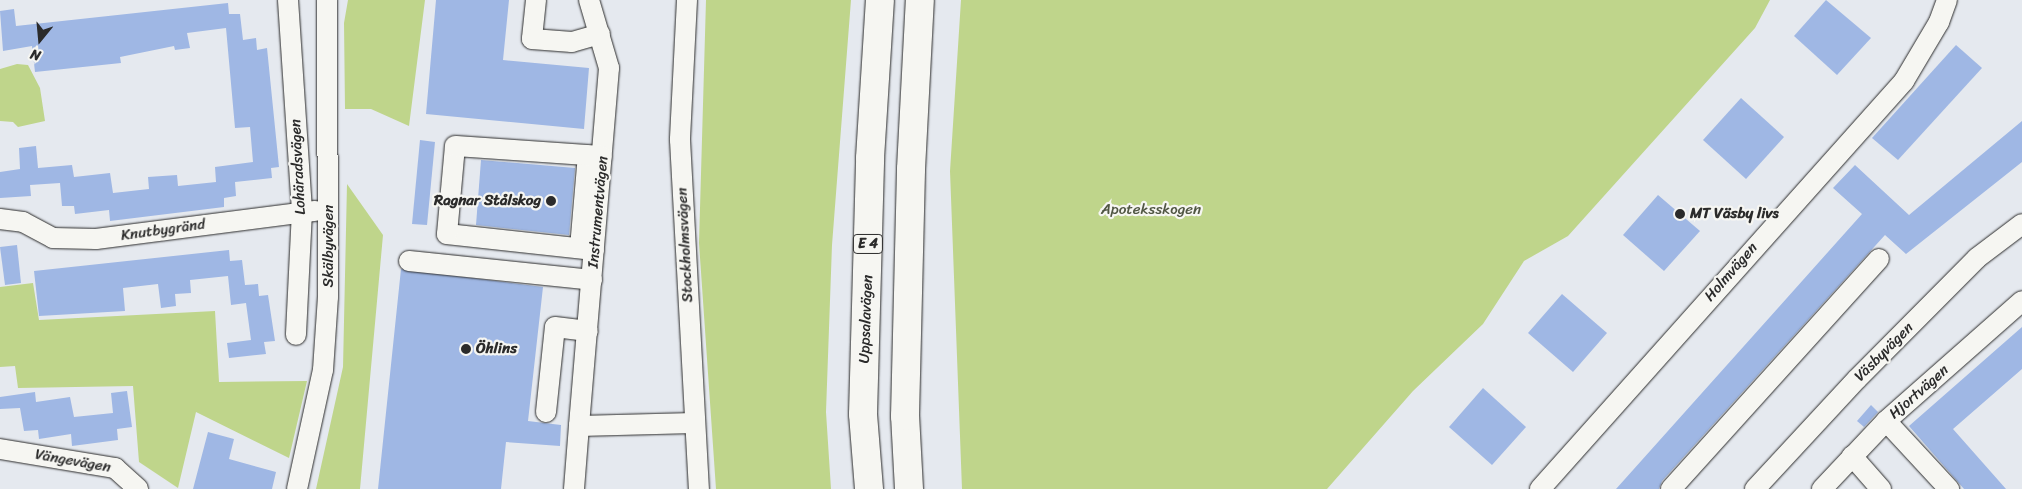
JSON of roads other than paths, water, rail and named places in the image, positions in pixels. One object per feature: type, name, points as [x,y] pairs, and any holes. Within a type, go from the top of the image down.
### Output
[{"type":"highway","name":"Uppsalavägen","points":[[869,489],[863,414],[870,158],[880,0]]},
{"type":"highway","points":[[909,489],[905,416],[910,188],[920,0]]},
{"type":"street","name":"Lohäradsvägen","points":[[288,0],[302,211],[296,335]]},
{"type":"street","name":"Skälbyvägen","points":[[297,489],[323,370],[329,211],[326,0]]},
{"type":"street","points":[[536,0],[532,39],[572,42],[600,34]]},
{"type":"street","name":"Instrumentvägen","points":[[574,489],[592,280],[587,249],[595,156],[610,68],[589,0]]},
{"type":"street","name":"Stockholmsvägen","points":[[687,0],[680,140],[699,489]]},
{"type":"street","name":"Holmvägen","points":[[1540,489],[1904,81],[1939,22],[1947,0]]},
{"type":"street","points":[[587,249],[448,234],[454,146],[595,156]]},
{"type":"street","name":"Knutbygränd","points":[[0,219],[23,222],[53,238],[96,238],[302,211],[329,211]]},
{"type":"street","name":"Väsbyvägen","points":[[1756,489],[1857,379],[1977,258],[2022,224]]},
{"type":"street","points":[[1671,489],[1879,259]]},
{"type":"street","points":[[409,262],[592,280]]},
{"type":"street","name":"Hjortvägen","points":[[1822,489],[1886,421],[2022,301]]},
{"type":"street","points":[[546,412],[555,327],[588,331]]},
{"type":"street","points":[[1886,421],[1949,489]]},
{"type":"street","points":[[580,426],[694,423]]},
{"type":"street","name":"Vängevägen","points":[[0,449],[116,468],[130,486]]},
{"type":"street","points":[[1852,456],[1881,489]]},
{"type":"place","name":"Ragnar Stålskog","points":[[551,201]]},
{"type":"place","name":"MT Väsby livs","points":[[1680,214]]},
{"type":"place","name":"Öhlins","points":[[466,349]]},
{"type":"park label","name":"Apoteksskogen","points":[[1151,210]]}]
